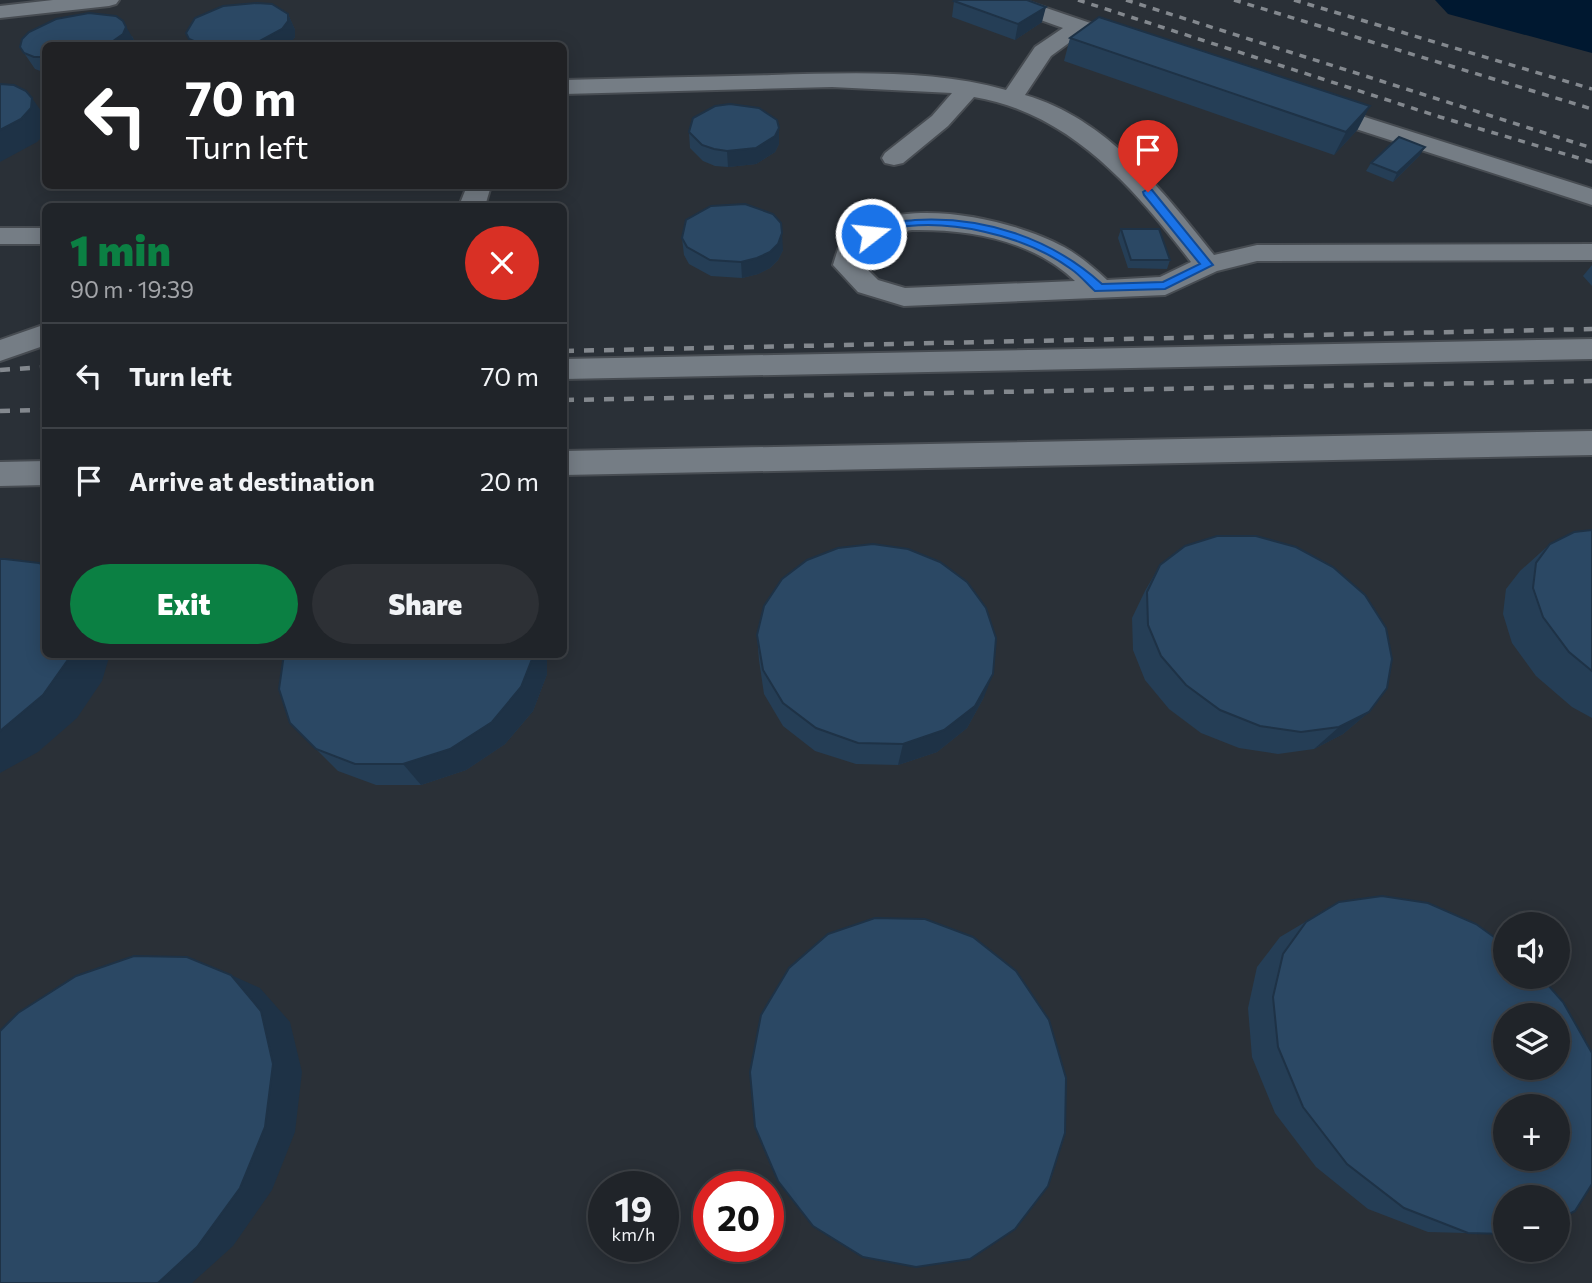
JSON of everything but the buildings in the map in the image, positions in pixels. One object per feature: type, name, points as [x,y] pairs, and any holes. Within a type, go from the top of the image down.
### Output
[{"type":"lane","points":[[0,12],[109,0]]},
{"type":"lane","points":[[1003,0],[1158,54]]},
{"type":"lane","points":[[1012,98],[1043,52],[1079,26]]},
{"type":"lane","points":[[567,87],[856,80],[915,83],[1012,98],[1055,116],[1092,140],[1162,206],[1207,265]]},
{"type":"lane","points":[[894,158],[940,121],[967,90]]},
{"type":"lane","points":[[1289,99],[1592,197]]},
{"type":"lane","points":[[1099,288],[1075,266],[1040,247],[995,229],[941,222],[887,226],[855,242],[847,265],[868,286],[904,298],[1165,286],[1207,265],[1257,253],[1592,251]]},
{"type":"lane","points":[[0,236],[42,236]]},
{"type":"lane","points":[[0,351],[42,335]]},
{"type":"lane","points":[[567,369],[1592,349]]},
{"type":"lane","points":[[567,463],[1592,443]]},
{"type":"lane","points":[[0,474],[42,473]]},
{"type":"water","points":[[1435,0],[1592,0],[1592,53],[1448,14]]},
{"type":"railway","points":[[1078,0],[1440,117],[1592,162]]},
{"type":"railway","points":[[1126,0],[1592,148]]},
{"type":"railway","points":[[1234,0],[1592,109]]},
{"type":"railway","points":[[1294,0],[1592,89]]},
{"type":"railway","points":[[567,351],[1592,329]]},
{"type":"railway","points":[[0,370],[42,367]]},
{"type":"railway","points":[[567,400],[1592,381]]},
{"type":"railway","points":[[0,411],[42,410]]},
{"type":"route","points":[[871,234],[887,226],[941,222],[995,229],[1040,247],[1075,266],[1099,288],[1165,286],[1207,265],[1148,192]]}]
